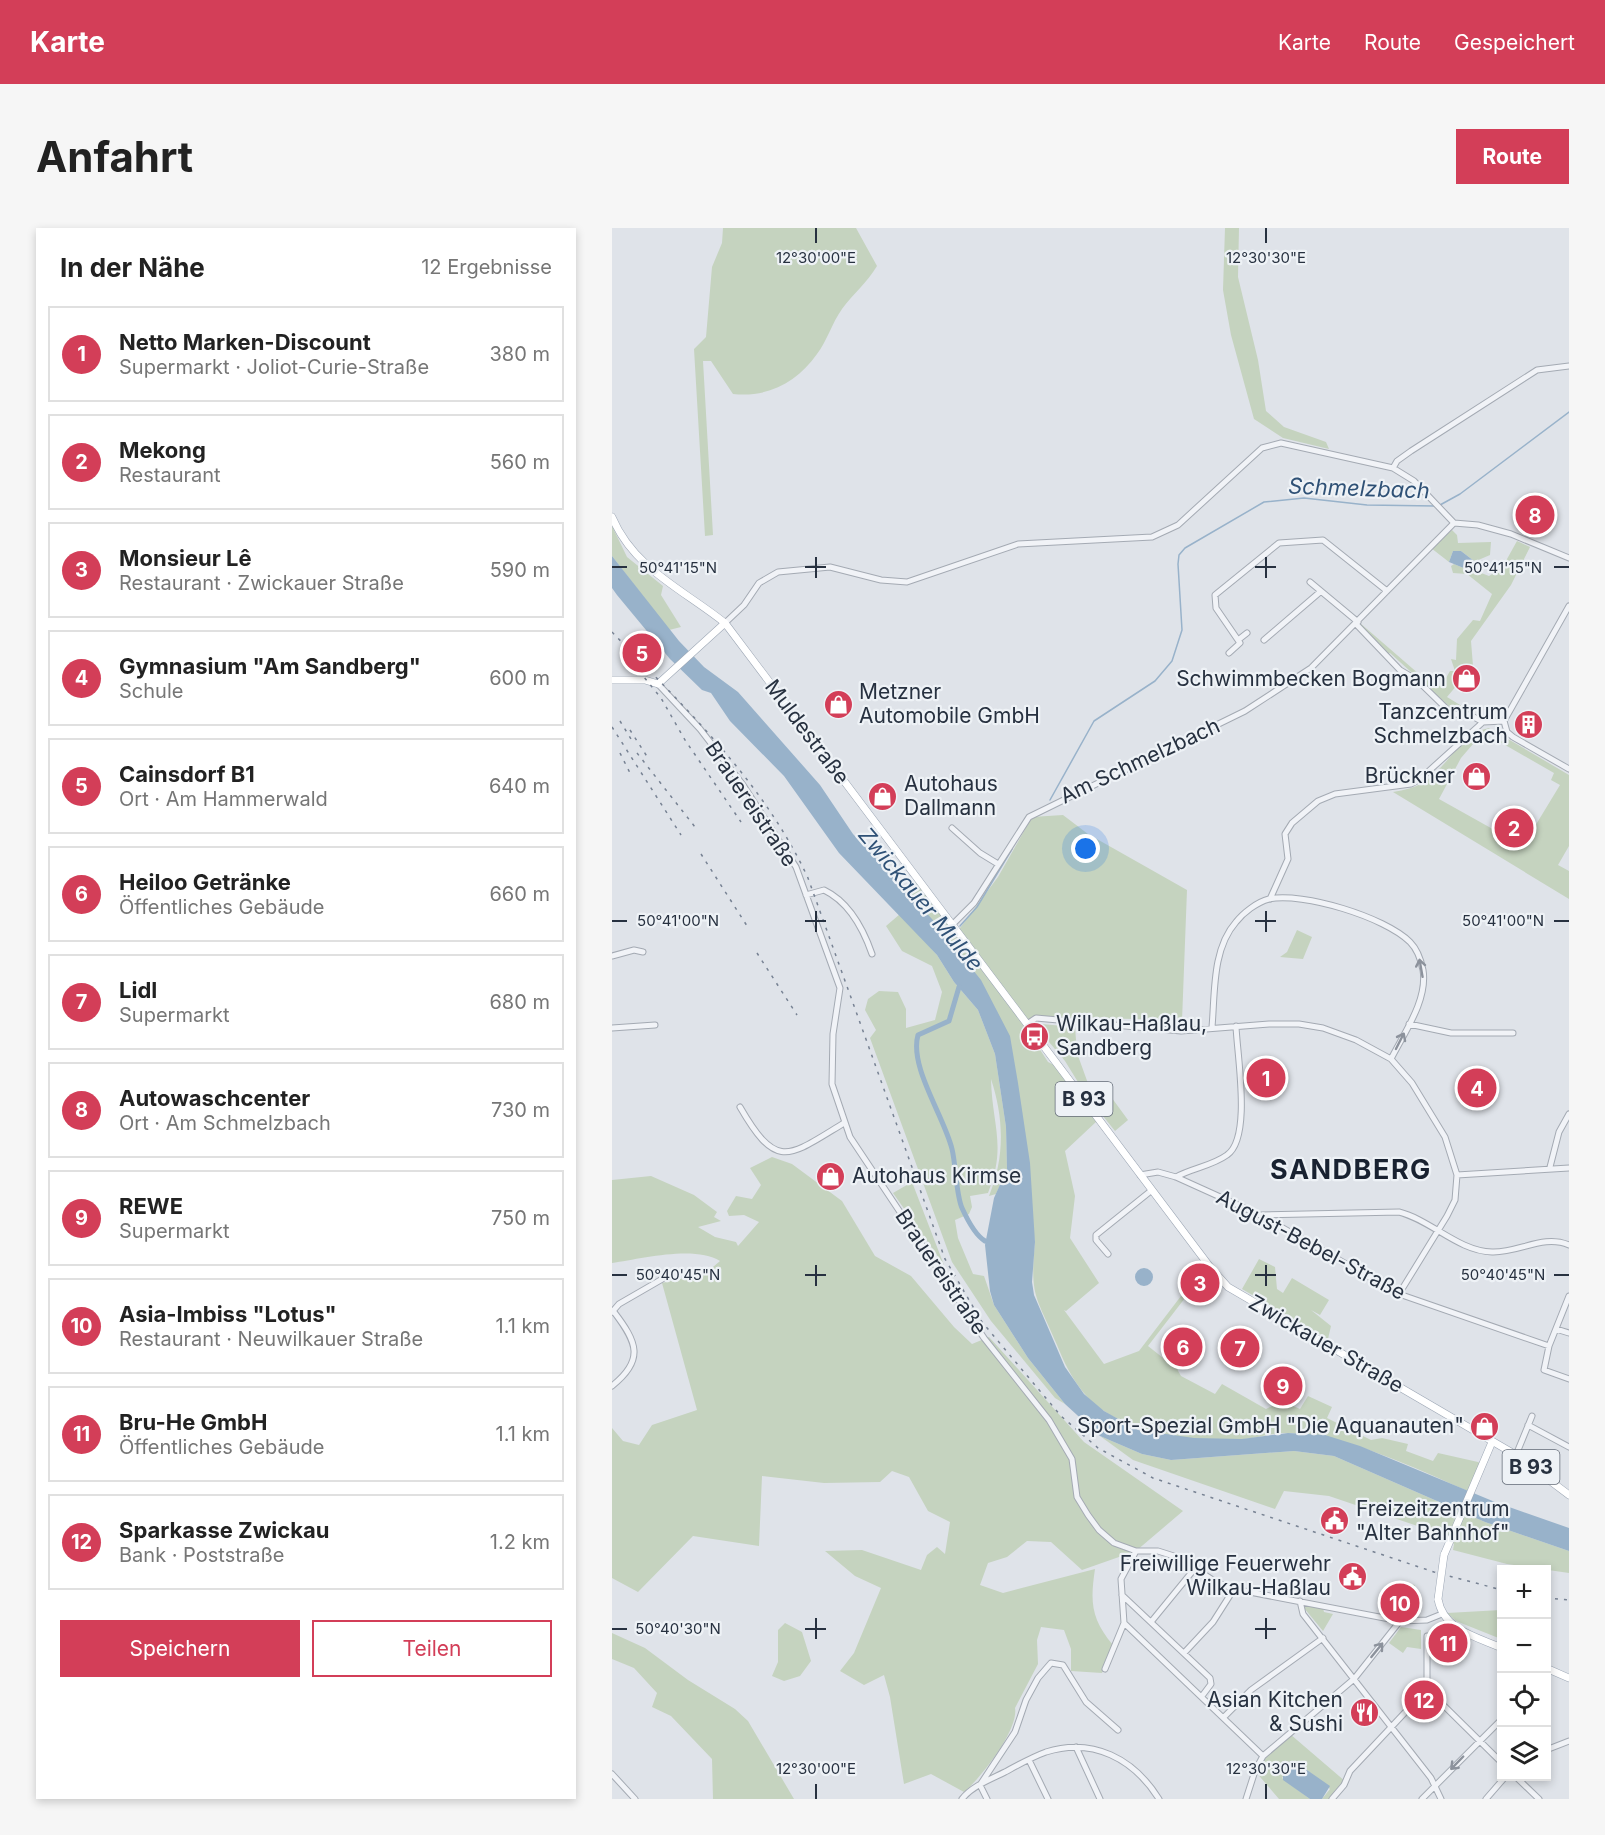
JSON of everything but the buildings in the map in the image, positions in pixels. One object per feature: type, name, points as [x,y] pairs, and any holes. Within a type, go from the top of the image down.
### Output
[{"type":"main road","name":"Muldestraße","points":[[612,517],[621,536],[646,566],[725,623],[1027,1024]]},
{"type":"main road","points":[[612,680],[645,680],[658,684],[725,623]]},
{"type":"main road","name":"Zwickauer Straße","points":[[1027,1024],[1140,1175],[1228,1287],[1492,1442]]},
{"type":"main road","points":[[1492,1442],[1444,1555],[1438,1599],[1442,1614],[1456,1627],[1497,1646]]},
{"type":"main road","name":"B 93","points":[[1492,1442],[1516,1455],[1569,1495]]},
{"type":"main road","points":[[1551,1670],[1569,1678]]},
{"type":"street","points":[[1393,468],[1397,461],[1411,451],[1537,370],[1569,366]]},
{"type":"street","points":[[725,623],[744,605],[759,583],[778,572],[831,567],[881,580],[907,582],[1018,544],[1137,539],[1160,535],[1178,525],[1262,448],[1288,443],[1393,468],[1414,481],[1454,523],[1478,525],[1510,534],[1569,558]]},
{"type":"street","name":"Am Schmelzbach","points":[[952,925],[974,903],[1024,822],[1034,813],[1245,711],[1311,668],[1454,523]]},
{"type":"street","points":[[1229,653],[1240,643],[1215,608],[1215,595],[1279,543],[1323,540],[1387,591]]},
{"type":"street","points":[[1310,582],[1357,623],[1400,670],[1417,680],[1452,714],[1470,715],[1483,722],[1504,722]]},
{"type":"street","points":[[1264,640],[1320,592]]},
{"type":"street","points":[[1569,606],[1504,722],[1507,732],[1513,737],[1569,769]]},
{"type":"street","points":[[1238,640],[1247,633]]},
{"type":"street","name":"Brauereistraße","points":[[658,684],[700,729],[743,784],[796,867],[840,988],[833,1034],[832,1084],[844,1123],[864,1159],[984,1338],[1053,1426],[1072,1460],[1077,1497],[1099,1530],[1114,1543],[1136,1551],[1158,1551],[1196,1567],[1216,1582],[1234,1588],[1400,1621],[1427,1620],[1442,1614]]},
{"type":"street","points":[[1270,899],[1288,859],[1286,834],[1292,823],[1303,813],[1324,797],[1411,784],[1420,779],[1483,722]]},
{"type":"street","points":[[952,828],[980,853],[998,864]]},
{"type":"street","points":[[806,895],[824,890],[836,896],[864,930],[872,954]]},
{"type":"street","points":[[1212,1027],[1215,982],[1226,937],[1236,922],[1251,909],[1270,899],[1293,898],[1332,906],[1374,920],[1403,935],[1417,952],[1423,971],[1423,990],[1391,1059]]},
{"type":"street","points":[[612,956],[634,950],[643,952]]},
{"type":"street","points":[[1027,1024],[1036,1018],[1180,1031],[1212,1027],[1291,1024],[1323,1028],[1356,1040],[1391,1059],[1412,1083],[1445,1137],[1457,1175],[1455,1200],[1399,1294]]},
{"type":"street","points":[[1409,1024],[1451,1033],[1513,1033]]},
{"type":"street","points":[[612,1028],[655,1025]]},
{"type":"street","points":[[1176,1177],[1226,1156],[1235,1148],[1239,1140],[1241,1113],[1236,1026]]},
{"type":"street","points":[[740,1107],[761,1141],[782,1153],[798,1151],[844,1123]]},
{"type":"street","points":[[1550,1167],[1559,1132],[1569,1114]]},
{"type":"street","points":[[1457,1175],[1550,1167],[1569,1168]]},
{"type":"street","name":"August-Bebel-Straße","points":[[1140,1175],[1158,1172],[1176,1177],[1260,1215],[1399,1294],[1549,1350]]},
{"type":"street","points":[[1108,1254],[1096,1240],[1096,1234],[1152,1190]]},
{"type":"street","points":[[1260,1215],[1399,1212],[1419,1217],[1472,1248],[1491,1252],[1510,1251],[1557,1240],[1569,1245]]},
{"type":"street","points":[[612,1386],[629,1373],[633,1355],[632,1337],[613,1312],[618,1304],[664,1278]]},
{"type":"street","points":[[1569,1296],[1549,1350],[1546,1372],[1569,1379]]},
{"type":"street","points":[[1556,1329],[1569,1333]]},
{"type":"street","points":[[1516,1455],[1532,1416]]},
{"type":"street","points":[[1528,1425],[1569,1447]]},
{"type":"street","points":[[1105,1669],[1124,1623],[1121,1579],[1136,1551]]},
{"type":"street","points":[[1151,1622],[1196,1567]]},
{"type":"street","points":[[1184,1653],[1213,1622],[1234,1588]]},
{"type":"street","points":[[1122,1594],[1210,1678],[1211,1684],[1202,1696]]},
{"type":"street","points":[[1300,1601],[1299,1609],[1436,1785],[1441,1799]]},
{"type":"street","points":[[1246,1799],[1255,1771],[1263,1756],[1354,1679],[1400,1621]]},
{"type":"street","points":[[1124,1623],[1263,1756]]},
{"type":"street","points":[[1332,1799],[1344,1785],[1350,1771],[1427,1689],[1427,1636]]},
{"type":"street","points":[[1224,1717],[1251,1690],[1323,1638]]},
{"type":"street","points":[[980,1785],[1015,1732],[1026,1700],[1038,1678],[1051,1663],[1063,1665],[1086,1702],[1118,1730]]},
{"type":"street","points":[[1427,1689],[1497,1759]]},
{"type":"street","points":[[1422,1799],[1497,1724]]},
{"type":"street","points":[[1551,1748],[1569,1741]]},
{"type":"street","points":[[962,1799],[980,1785],[1046,1752],[1076,1747],[1108,1753],[1128,1764],[1147,1780],[1159,1799]]},
{"type":"street","points":[[1076,1747],[1100,1799]]},
{"type":"street","points":[[1029,1760],[1048,1799]]},
{"type":"street","points":[[612,1774],[635,1799]]},
{"type":"street","points":[[1486,1799],[1502,1781]]},
{"type":"street","points":[[1520,1781],[1539,1799]]},
{"type":"street","points":[[980,1785],[987,1799]]},
{"type":"green space","points":[[723,228],[856,228],[877,266],[842,309],[821,349],[809,364],[781,386],[746,395],[733,394],[711,361],[703,361],[713,535],[705,536],[694,349],[706,337],[712,267],[722,243]]},
{"type":"green space","points":[[1225,228],[1239,228],[1238,277],[1258,360],[1266,411],[1284,427],[1326,442],[1329,449],[1283,438],[1254,419],[1231,335],[1223,290]]},
{"type":"green space","points":[[612,526],[627,557],[663,586],[661,595],[681,627],[669,630],[612,556]]},
{"type":"green space","points":[[1452,530],[1457,535],[1458,543],[1491,542],[1490,555],[1476,561],[1476,571],[1489,576],[1502,568],[1517,541],[1530,547],[1511,585],[1471,641],[1473,666],[1447,697],[1478,716],[1452,709],[1390,653],[1388,654],[1360,623],[1427,681],[1429,678],[1439,686],[1442,685],[1450,671],[1455,671],[1451,659],[1456,660],[1457,639],[1473,620],[1480,621],[1492,594],[1467,574],[1453,573],[1451,566],[1454,564],[1466,569],[1474,561],[1461,551],[1453,551],[1449,562],[1431,548]]},
{"type":"green space","points":[[1489,728],[1498,734],[1479,737],[1461,758],[1439,799],[1523,846],[1560,785],[1551,780],[1554,773],[1500,742],[1508,739],[1569,775],[1569,846],[1558,865],[1569,871],[1569,899],[1393,792],[1424,782],[1470,737]]},
{"type":"green space","points":[[1063,815],[1088,834],[1187,890],[1182,1021],[1081,1017],[1080,1024],[1037,1018],[1027,1024],[957,932],[998,877],[1032,817]]},
{"type":"green space","points":[[915,881],[1019,1017],[1048,1062],[1056,1066],[1097,1121],[1065,1151],[1075,1196],[1070,1238],[1099,1283],[1066,1311],[1064,1310],[1104,1364],[1139,1351],[1181,1296],[1185,1298],[1148,1346],[1177,1369],[1181,1376],[1215,1394],[1222,1384],[1266,1409],[1282,1401],[1300,1409],[1308,1396],[1332,1407],[1327,1418],[1371,1440],[1382,1438],[1408,1444],[1406,1451],[1433,1461],[1438,1453],[1478,1462],[1482,1464],[1470,1492],[1404,1463],[1336,1440],[1289,1433],[1224,1440],[1157,1433],[1115,1418],[1097,1406],[1083,1392],[1065,1363],[1036,1295],[1033,1274],[1035,1242],[989,1000],[973,971],[939,928],[904,891]]},
{"type":"green space","points":[[900,914],[937,955],[954,982],[978,1010],[995,1054],[1006,1127],[1007,1169],[996,1194],[989,1196],[998,1167],[1001,1138],[998,1108],[991,1079],[998,1148],[997,1162],[988,1193],[970,1196],[972,1207],[969,1214],[955,1220],[958,1238],[973,1274],[984,1276],[994,1305],[1028,1358],[1065,1404],[1055,1398],[991,1321],[952,1262],[870,1038],[876,1030],[865,1010],[868,999],[879,991],[898,992],[906,1009],[906,1028],[935,1020],[942,992],[932,966],[902,951],[886,926]]},
{"type":"green space","points":[[1297,930],[1312,937],[1303,959],[1280,957],[1287,952]]},
{"type":"green space","points":[[1041,1024],[1075,1027],[1077,1053],[1094,1100],[1109,1094],[1128,1120],[1115,1131],[1086,1095],[1065,1061],[1039,1030]]},
{"type":"green space","points":[[772,1157],[792,1164],[842,1201],[875,1256],[911,1276],[954,1327],[972,1344],[989,1337],[1084,1442],[1183,1511],[1136,1551],[1082,1570],[1051,1542],[1027,1541],[1007,1557],[988,1563],[980,1585],[1003,1593],[1095,1569],[1094,1610],[1100,1627],[1113,1645],[1102,1673],[1071,1671],[1071,1649],[1064,1630],[1041,1627],[1037,1640],[1038,1664],[1015,1708],[1011,1729],[988,1766],[964,1792],[931,1774],[904,1784],[890,1697],[884,1675],[864,1685],[840,1671],[854,1653],[881,1588],[855,1576],[825,1551],[862,1550],[921,1570],[927,1555],[937,1547],[945,1554],[950,1522],[928,1511],[909,1477],[892,1471],[880,1482],[824,1483],[762,1476],[759,1546],[693,1536],[638,1592],[612,1578],[612,1428],[623,1441],[639,1445],[652,1425],[697,1410],[662,1283],[706,1273],[720,1261],[697,1254],[667,1254],[612,1263],[612,1180],[651,1176],[694,1195],[717,1212],[714,1217],[721,1221],[698,1227],[715,1237],[736,1242],[738,1246],[759,1222],[744,1215],[729,1216],[727,1211],[736,1196],[752,1199],[761,1185],[750,1168]]},
{"type":"green space","points":[[912,1182],[944,1265],[893,1193]]},
{"type":"green space","points":[[1259,1259],[1275,1267],[1277,1289],[1283,1293],[1292,1278],[1329,1300],[1320,1315],[1311,1310],[1331,1326],[1328,1339],[1242,1289]]},
{"type":"green space","points":[[1100,1436],[1142,1454],[1171,1460],[1294,1451],[1334,1456],[1485,1522],[1569,1551],[1569,1573],[1551,1570],[1551,1565],[1507,1564],[1453,1550],[1454,1544],[1444,1535],[1329,1496],[1284,1491],[1275,1509],[1133,1460]]},
{"type":"green space","points":[[1410,1584],[1415,1585],[1414,1589],[1419,1591],[1416,1600],[1392,1590]]},
{"type":"green space","points":[[1306,1605],[1323,1608],[1324,1612],[1333,1614],[1323,1631],[1304,1608]]},
{"type":"green space","points":[[1497,1610],[1497,1637],[1456,1621],[1447,1613]]},
{"type":"green space","points":[[785,1623],[802,1632],[811,1661],[800,1676],[784,1681],[772,1676],[778,1662],[778,1630]]},
{"type":"green space","points":[[1401,1627],[1421,1630],[1421,1649],[1407,1647],[1403,1653],[1389,1643]]},
{"type":"green space","points":[[612,1633],[645,1648],[688,1680],[735,1709],[748,1721],[794,1799],[713,1799],[712,1759],[671,1716],[652,1707],[657,1693],[634,1668],[612,1659]]},
{"type":"green space","points":[[1290,1734],[1346,1782],[1332,1799],[1322,1799],[1330,1789],[1297,1762],[1292,1763],[1282,1778],[1310,1799],[1279,1799],[1255,1771],[1263,1756]]},
{"type":"water","points":[[1453,551],[1461,551],[1474,561],[1474,565],[1466,569],[1449,562]]},
{"type":"water","points":[[612,556],[679,641],[704,667],[738,692],[820,785],[853,834],[932,919],[981,980],[1010,1036],[1018,1083],[1030,1163],[1035,1242],[1032,1282],[1034,1295],[1065,1367],[1084,1394],[1104,1411],[1138,1430],[1194,1438],[1242,1439],[1288,1433],[1325,1435],[1360,1446],[1495,1502],[1569,1528],[1569,1551],[1485,1522],[1334,1456],[1294,1451],[1171,1460],[1142,1454],[1100,1436],[1065,1404],[1028,1358],[994,1305],[990,1291],[985,1245],[994,1198],[1007,1169],[1006,1127],[995,1054],[978,1010],[954,982],[937,955],[839,853],[784,776],[730,721],[711,693],[702,690],[670,659],[617,595],[612,588]]},
{"type":"water","points":[[1144,1268],[1150,1271],[1153,1277],[1150,1283],[1144,1286],[1138,1283],[1135,1277],[1138,1271]]},
{"type":"water","points":[[1294,1761],[1330,1786],[1322,1799],[1310,1799],[1283,1780],[1283,1776]]},
{"type":"waterway","name":"Schmelzbach","points":[[1440,505],[1460,494],[1569,412]]},
{"type":"waterway","name":"Schmelzbach","points":[[1050,800],[1094,721],[1155,681],[1172,661],[1182,630],[1178,564],[1179,555],[1185,548],[1264,502],[1304,498],[1367,505],[1435,506]]},
{"type":"waterway","name":"Schmelzbach","points":[[960,926],[977,907],[1012,849]]},
{"type":"waterway","name":"Schmelzbach","points":[[946,938],[953,931]]},
{"type":"waterway","points":[[959,987],[949,1021],[918,1035],[918,1062],[952,1149],[960,1202],[972,1226],[985,1241]]},
{"type":"railway","points":[[612,632],[720,747],[769,809],[790,843],[808,878],[945,1259],[982,1322],[1061,1416],[1098,1448],[1153,1478],[1434,1572],[1497,1589]]},
{"type":"railway","points":[[639,671],[661,698],[685,740],[741,822]]},
{"type":"railway","points":[[620,721],[631,739]]},
{"type":"railway","points":[[612,727],[681,835]]},
{"type":"railway","points":[[630,730],[648,758]]},
{"type":"railway","points":[[620,753],[632,777]]},
{"type":"railway","points":[[637,753],[695,827]]},
{"type":"railway","points":[[701,854],[749,929]]},
{"type":"railway","points":[[757,953],[797,1015]]},
{"type":"railway","points":[[1551,1598],[1569,1600]]},
{"type":"place","name":"Autowaschcenter","points":[[1535,515]]},
{"type":"place","name":"Cainsdorf B1","points":[[642,653]]},
{"type":"place","name":"Schwimmbecken Bogmann","points":[[1467,679]]},
{"type":"place","name":"Metzner Automobile GmbH","points":[[838,704]]},
{"type":"place","name":"Tanzcentrum Schmelzbach","points":[[1529,724]]},
{"type":"place","name":"Brückner","points":[[1476,776]]},
{"type":"place","name":"Autohaus Dallmann","points":[[883,796]]},
{"type":"place","name":"Mekong","points":[[1514,828]]},
{"type":"place","name":"Wilkau-Haßlau, Sandberg","points":[[1035,1036]]},
{"type":"place","name":"Netto Marken-Discount","points":[[1266,1078]]},
{"type":"place","name":"Gymnasium \"Am Sandberg\"","points":[[1477,1088]]},
{"type":"place","name":"Autohaus Kirmse","points":[[831,1176]]},
{"type":"place","name":"Monsieur Lê","points":[[1200,1283]]},
{"type":"place","name":"Heiloo Getränke","points":[[1183,1347]]},
{"type":"place","name":"Lidl","points":[[1240,1348]]},
{"type":"place","name":"REWE","points":[[1283,1386]]},
{"type":"place","name":"Sport-Spezial GmbH \"Die Aquanauten\"","points":[[1485,1426]]},
{"type":"place","name":"Freizeitzentrum \"Alter Bahnhof\"","points":[[1335,1521]]},
{"type":"place","name":"Freiwillige Feuerwehr Wilkau-Haßlau","points":[[1352,1576]]},
{"type":"place","name":"Asia-Imbiss \"Lotus\"","points":[[1400,1603]]},
{"type":"place","name":"Bru-He GmbH","points":[[1448,1643]]},
{"type":"place","name":"Sparkasse Zwickau","points":[[1424,1700]]},
{"type":"place","name":"Asian Kitchen & Sushi","points":[[1364,1712]]},
{"type":"district","name":"SANDBERG","points":[[1351,1170]]},
{"type":"water label","name":"Zwickauer Mulde","points":[[921,899]]}]
